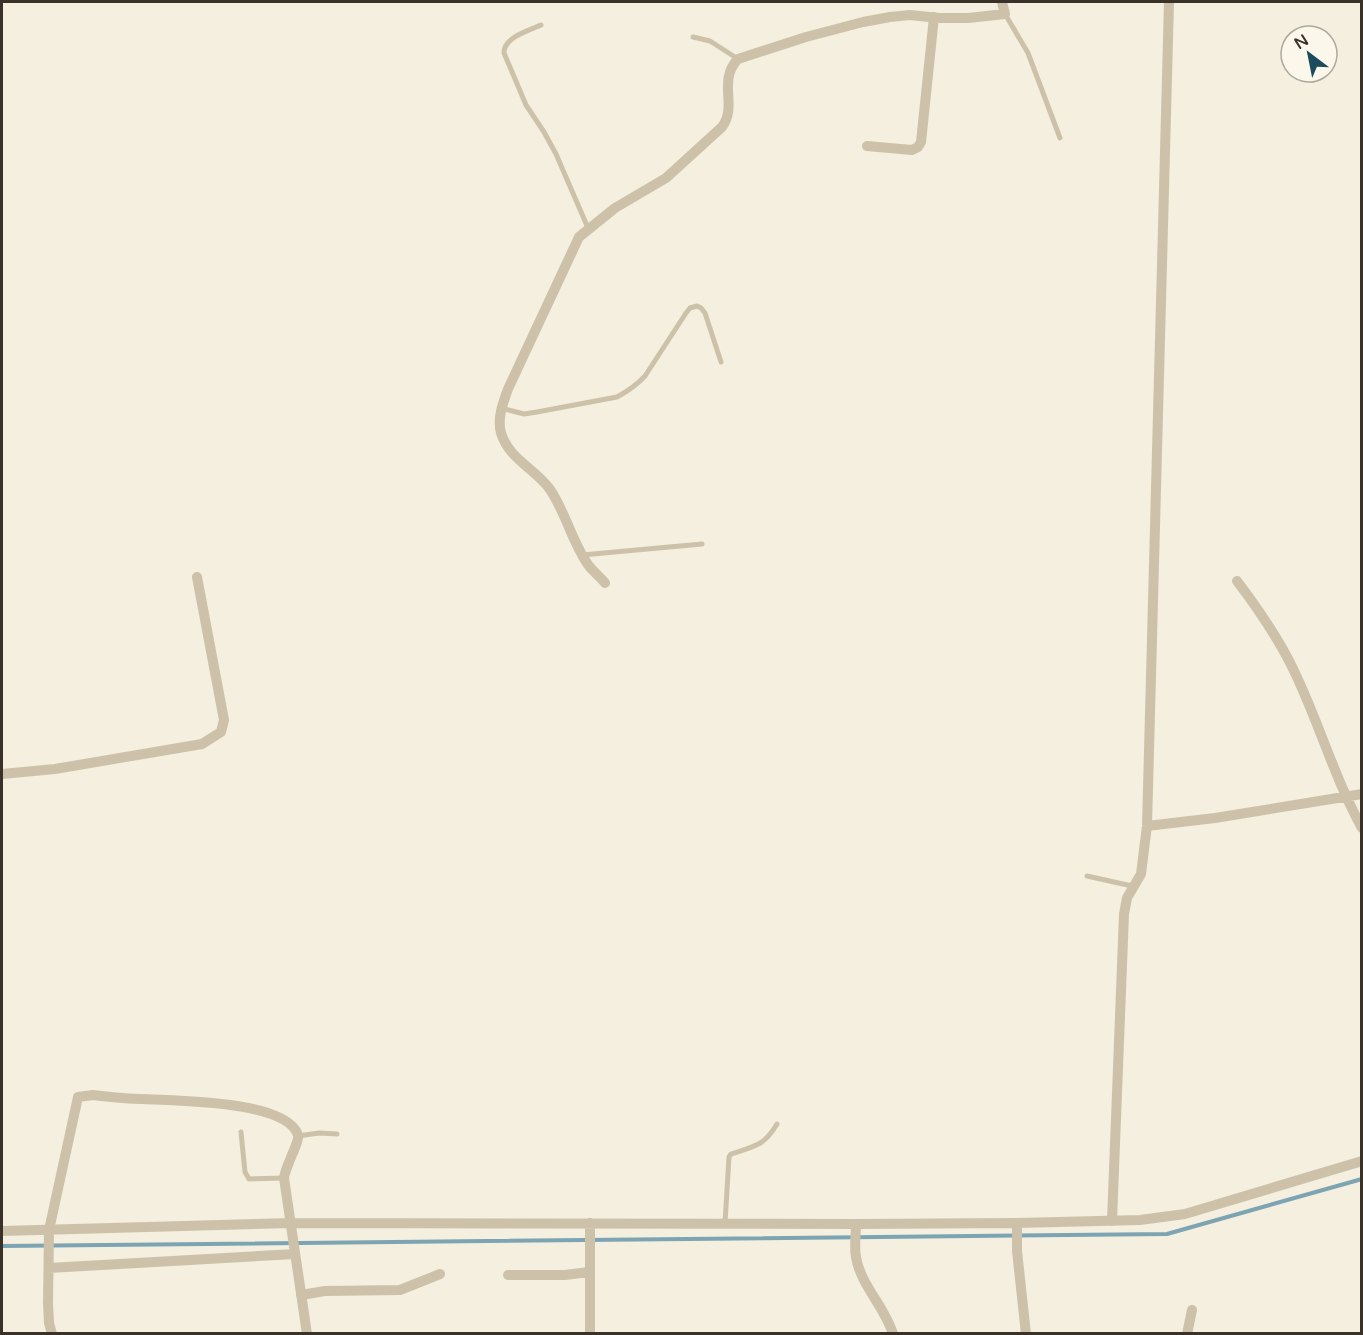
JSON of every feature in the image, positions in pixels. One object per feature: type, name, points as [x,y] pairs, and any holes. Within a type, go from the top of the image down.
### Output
[{"type":"street","points":[[605,583],[582,555],[548,487],[523,466],[510,451],[499,426],[501,408],[508,388],[579,237],[615,208],[666,178],[722,127],[727,120],[728,76],[738,59],[795,40],[863,22],[910,15],[968,18],[1005,14],[1002,2]]},
{"type":"street","points":[[1113,1221],[1124,914],[1132,886],[1141,874],[1147,826],[1169,2]]},
{"type":"street","points":[[867,146],[912,150],[921,142],[934,17]]},
{"type":"street","points":[[2,774],[55,769],[202,744],[221,732],[224,720],[197,577]]},
{"type":"street","points":[[1237,581],[1253,602],[1295,672],[1345,797],[1362,828]]},
{"type":"street","points":[[1147,826],[1215,818],[1362,794]]},
{"type":"street","points":[[52,1334],[48,1303],[49,1234],[78,1097],[93,1095],[216,1102],[250,1107],[290,1124],[298,1136],[298,1142],[285,1169],[284,1178],[307,1334]]},
{"type":"street","points":[[2,1231],[49,1234],[291,1227],[590,1223],[725,1223],[856,1229],[1113,1221],[1185,1214],[1362,1161]]},
{"type":"street","points":[[590,1223],[590,1334]]},
{"type":"street","points":[[1017,1223],[1017,1251],[1026,1334]]},
{"type":"street","points":[[856,1229],[855,1256],[858,1267],[887,1316],[893,1334]]},
{"type":"street","points":[[49,1268],[294,1251]]},
{"type":"street","points":[[508,1275],[565,1275],[589,1272]]},
{"type":"street","points":[[301,1295],[325,1291],[400,1290],[440,1274]]},
{"type":"street","points":[[1187,1334],[1192,1310]]},
{"type":"lane","points":[[1005,14],[1028,53],[1060,138]]},
{"type":"lane","points":[[541,25],[508,41],[504,47],[504,53],[526,105],[556,154],[588,228]]},
{"type":"lane","points":[[693,37],[710,41],[738,59]]},
{"type":"lane","points":[[501,408],[524,414],[616,397],[627,392],[645,376],[686,313],[697,306],[705,313],[721,363]]},
{"type":"lane","points":[[582,555],[702,544]]},
{"type":"lane","points":[[1087,876],[1132,886]]},
{"type":"lane","points":[[725,1223],[729,1157],[731,1154],[761,1143],[768,1138],[777,1124]]},
{"type":"lane","points":[[241,1132],[245,1173],[249,1179],[284,1178]]},
{"type":"lane","points":[[298,1136],[319,1132],[337,1134]]},
{"type":"waterway","points":[[2,1246],[1167,1234],[1362,1179]]}]
